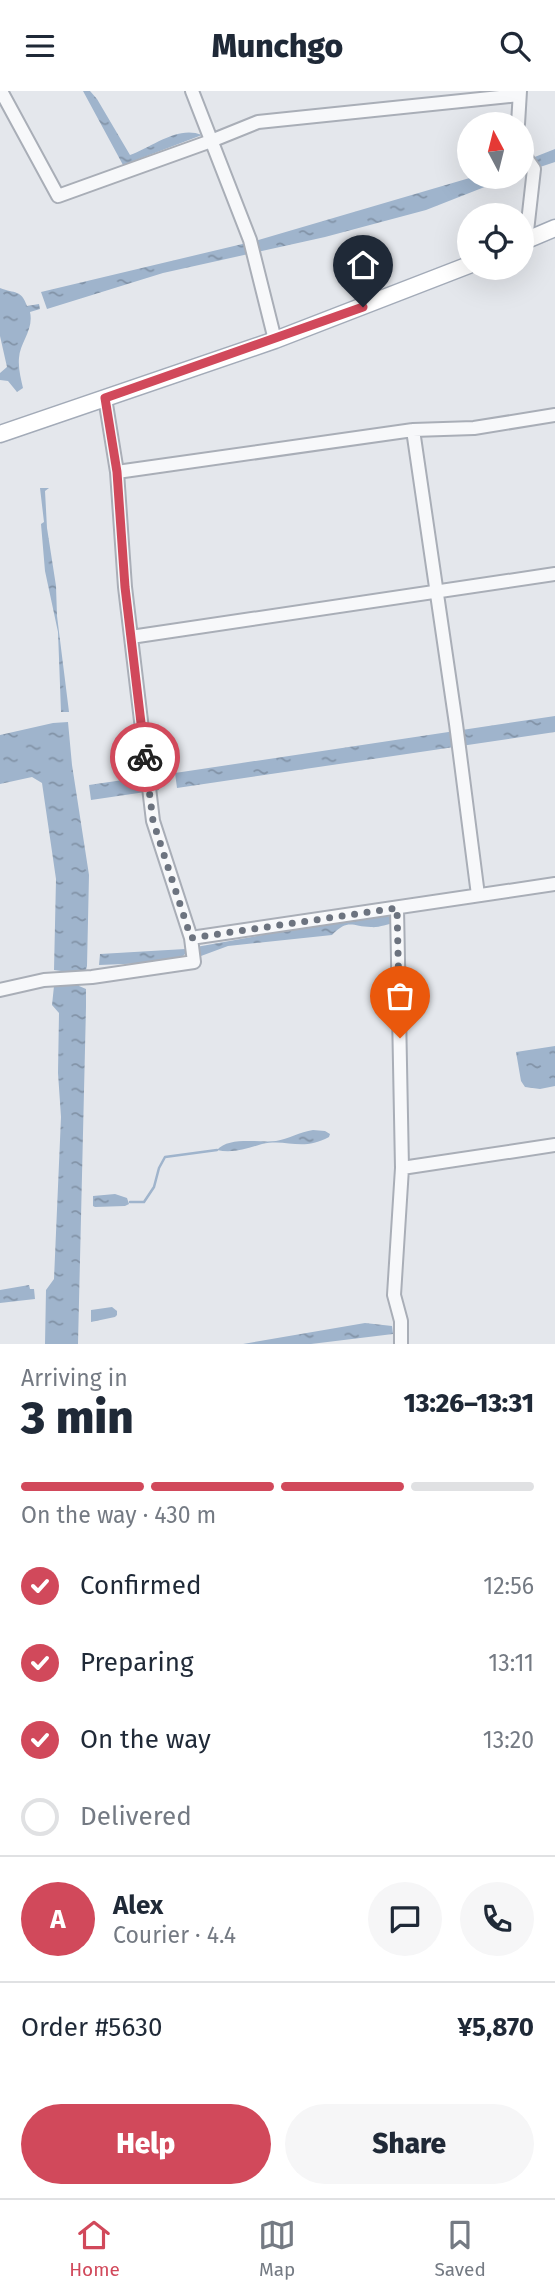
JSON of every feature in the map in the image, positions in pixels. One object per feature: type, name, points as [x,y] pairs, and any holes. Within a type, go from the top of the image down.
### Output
[{"type":"main road","points":[[534,237],[555,228]]},
{"type":"main road","points":[[0,434],[275,339],[457,270]]},
{"type":"street","points":[[1,91],[58,196],[258,122],[519,93],[518,112]]},
{"type":"street","points":[[192,91],[250,240],[275,339]]},
{"type":"street","points":[[0,990],[44,980],[92,977],[194,962],[191,938],[152,811],[125,587],[117,472],[105,398]]},
{"type":"street","points":[[117,472],[413,431],[474,428],[555,415]]},
{"type":"street","points":[[413,431],[478,895]]},
{"type":"street","points":[[131,637],[555,574]]},
{"type":"street","points":[[191,938],[555,884]]},
{"type":"street","points":[[397,908],[402,1168],[394,1295],[401,1321],[401,1344]]},
{"type":"street","points":[[402,1168],[555,1145]]},
{"type":"water","points":[[83,91],[90,91],[97,99],[130,155],[174,135],[202,135],[123,165]]},
{"type":"water","points":[[555,149],[555,162],[534,169],[534,157]]},
{"type":"water","points":[[457,182],[457,189],[479,189],[426,210],[325,237],[163,273],[47,309],[41,292],[255,241]]},
{"type":"water","points":[[0,288],[20,294],[27,306],[39,304],[40,309],[30,312],[29,330],[19,358],[23,388],[17,392],[8,381],[0,380],[0,373],[7,367],[0,336]]},
{"type":"water","points":[[40,488],[49,488],[45,491],[47,528],[69,712],[61,712],[58,632],[45,571]]},
{"type":"water","points":[[555,716],[555,732],[177,788],[175,773]]},
{"type":"water","points":[[68,722],[89,875],[87,966],[86,970],[79,971],[79,986],[86,989],[86,1007],[78,1344],[45,1344],[46,1290],[54,1279],[61,1117],[58,1073],[59,1013],[52,1005],[54,986],[60,987],[61,971],[54,970],[56,879],[42,783],[32,777],[0,784],[0,735]]},
{"type":"water","points":[[157,775],[159,790],[91,800],[89,785]]},
{"type":"water","points":[[392,916],[395,923],[374,927],[347,925],[332,935],[228,946],[201,956],[196,952],[186,953],[183,956],[148,963],[99,965],[100,954],[185,949],[329,923]]},
{"type":"water","points":[[555,1046],[555,1086],[540,1089],[525,1087],[521,1081],[516,1052]]},
{"type":"water","points":[[313,1130],[325,1131],[330,1134],[329,1137],[310,1144],[279,1142],[235,1151],[217,1150],[229,1143],[276,1141]]},
{"type":"water","points":[[115,1194],[127,1198],[129,1204],[93,1206],[93,1196]]},
{"type":"water","points":[[29,1285],[30,1289],[34,1289],[35,1299],[0,1303],[0,1290]]},
{"type":"water","points":[[112,1307],[117,1311],[115,1317],[91,1322],[91,1310]]},
{"type":"water","points":[[365,1323],[392,1326],[393,1334],[311,1344],[243,1344]]},
{"type":"waterway","points":[[130,1202],[144,1202],[154,1187],[165,1157],[217,1150]]},
{"type":"way so far","points":[[145,757],[153,821],[191,938],[397,908],[400,1038]]},
{"type":"route","points":[[145,757],[125,587],[117,472],[105,398],[363,307]]}]
